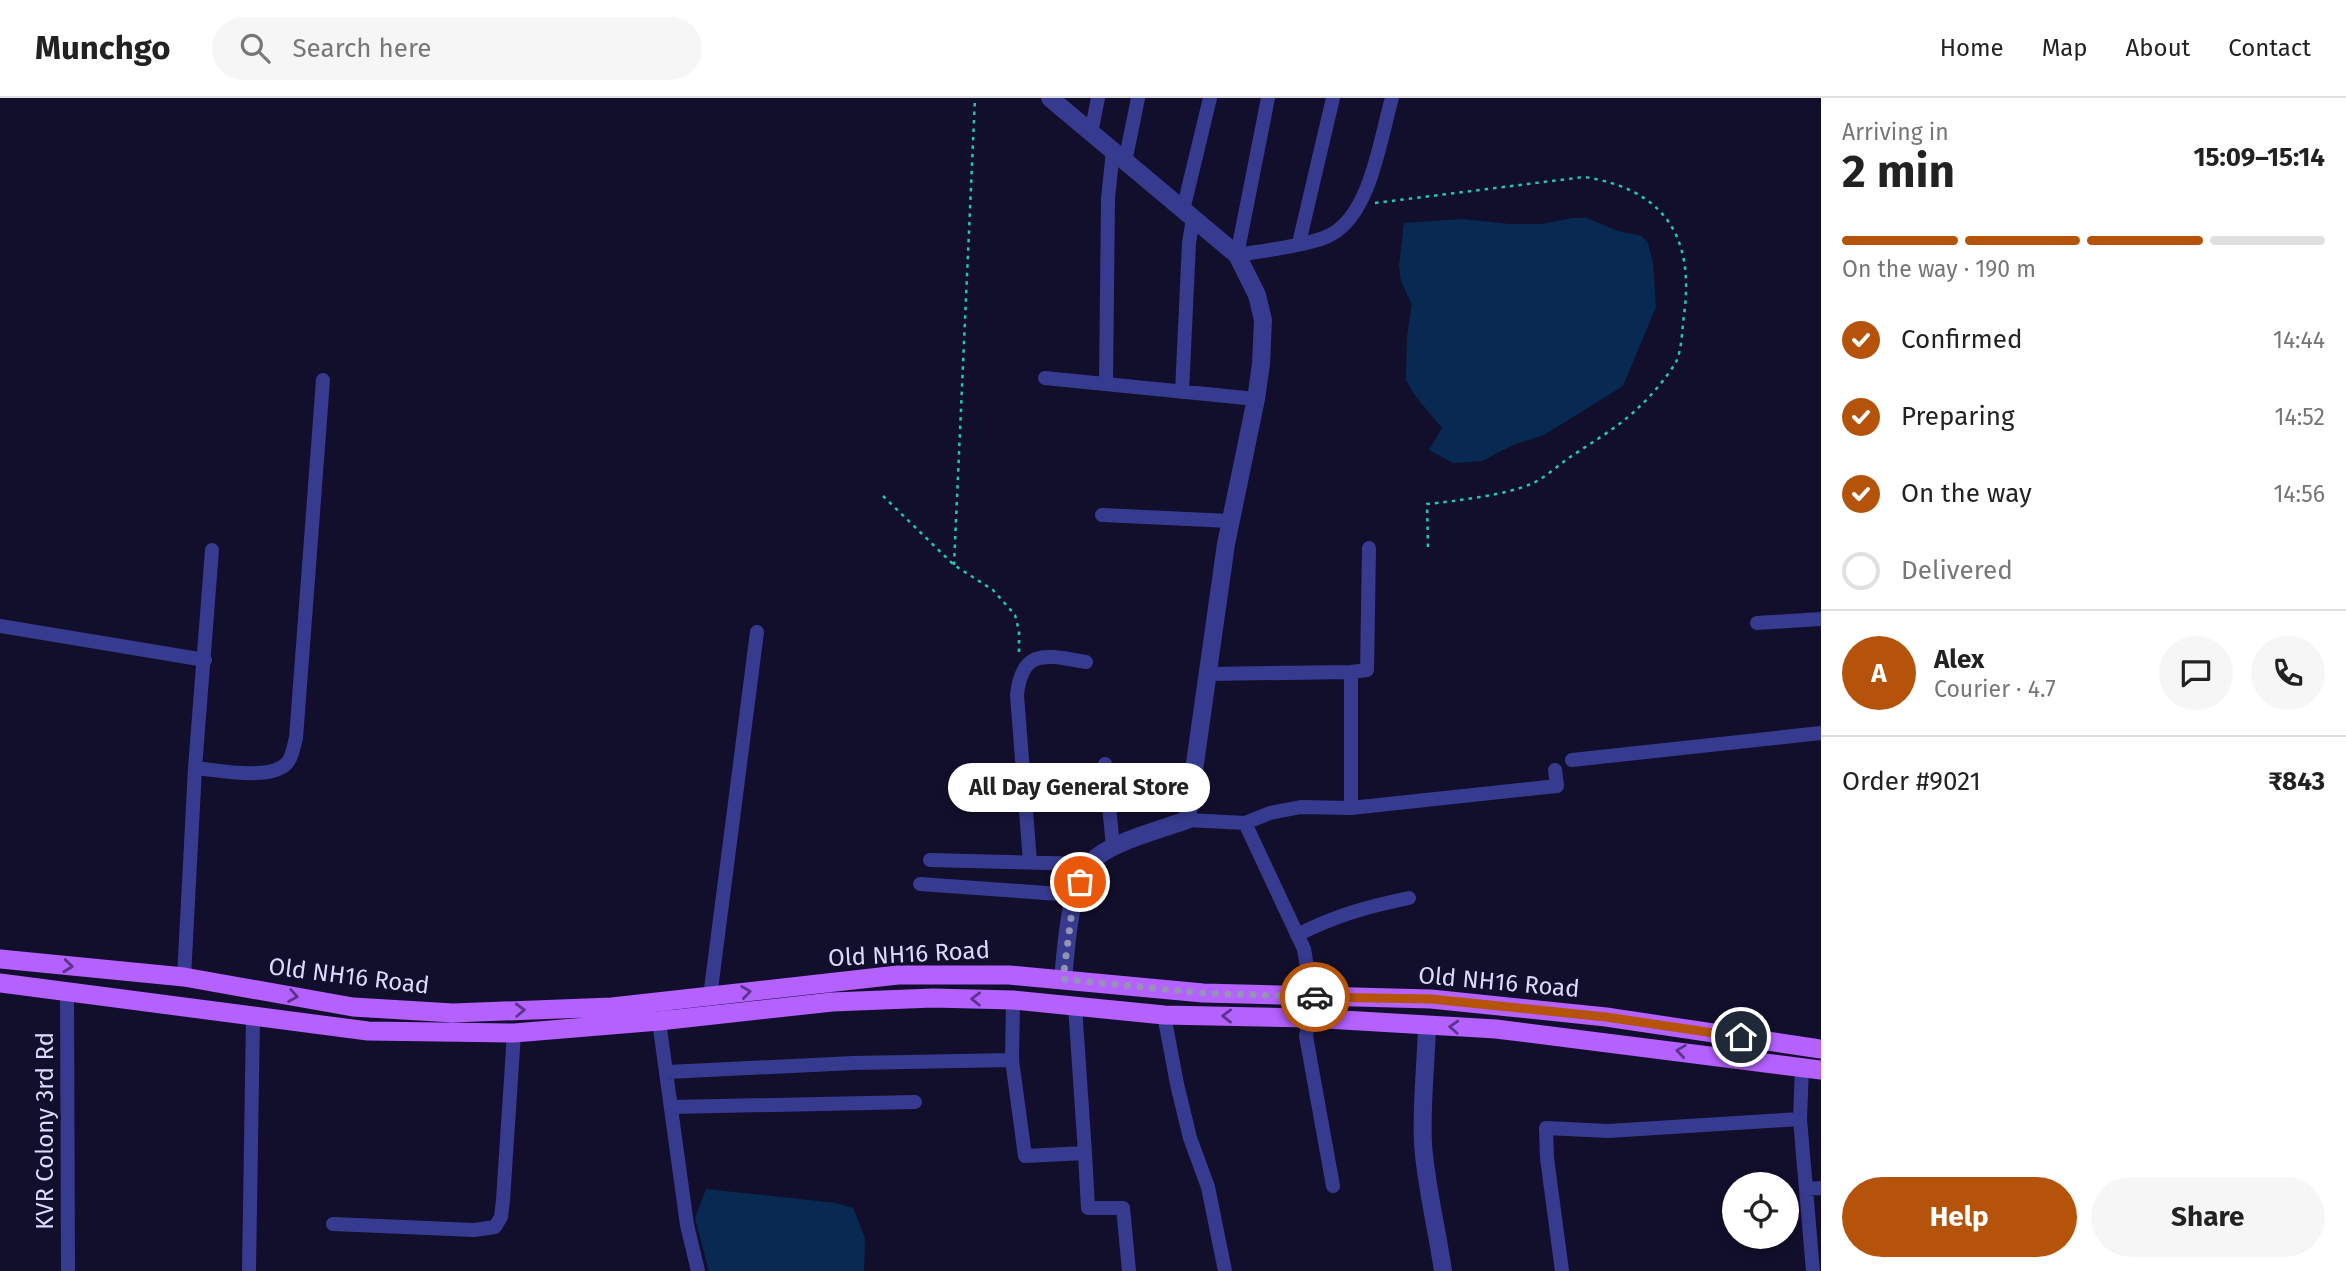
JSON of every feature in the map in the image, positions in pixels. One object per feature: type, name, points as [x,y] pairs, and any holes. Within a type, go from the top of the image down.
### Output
[{"type":"main road","name":"Old NH16 Road","points":[[0,959],[184,977],[353,1007],[453,1013],[612,1007],[898,975],[1009,975],[1203,993],[1431,999],[1593,1015],[1821,1049]]},
{"type":"main road","name":"Old NH16 Road","points":[[0,983],[368,1031],[514,1033],[659,1021],[832,1002],[933,998],[1013,1000],[1164,1015],[1309,1018],[1496,1029],[1812,1069]]},
{"type":"street","points":[[1049,98],[1237,255],[1257,295],[1263,320],[1256,399],[1230,521],[1187,820]]},
{"type":"street","points":[[1091,133],[1098,98]]},
{"type":"street","points":[[1106,384],[1108,198],[1138,98]]},
{"type":"street","points":[[1182,392],[1188,214],[1210,98]]},
{"type":"street","points":[[1237,255],[1268,98]]},
{"type":"street","points":[[1299,243],[1333,98]]},
{"type":"street","points":[[1237,255],[1331,235],[1352,219],[1365,197],[1392,98]]},
{"type":"street","points":[[1045,378],[1256,399]]},
{"type":"street","points":[[195,768],[256,774],[277,770],[288,763],[296,738],[323,380]]},
{"type":"street","points":[[1102,515],[1230,521]]},
{"type":"street","points":[[1207,674],[1367,670],[1368,548]]},
{"type":"street","points":[[184,977],[195,768],[212,550]]},
{"type":"street","points":[[1757,622],[1821,620]]},
{"type":"street","points":[[0,626],[205,660]]},
{"type":"street","points":[[709,997],[757,632]]},
{"type":"street","points":[[1030,862],[1017,695],[1019,678],[1033,660],[1044,656],[1086,662]]},
{"type":"street","points":[[1351,671],[1351,808]]},
{"type":"street","points":[[1572,760],[1821,733]]},
{"type":"street","points":[[1105,764],[1112,847]]},
{"type":"street","points":[[1063,979],[1074,895],[1090,864],[1112,847],[1187,820],[1245,822],[1270,813],[1301,807],[1351,808],[1557,786],[1555,771]]},
{"type":"street","points":[[1245,822],[1297,935],[1309,967],[1312,997]]},
{"type":"street","points":[[930,860],[1090,864]]},
{"type":"street","points":[[920,884],[1074,895]]},
{"type":"street","points":[[1297,935],[1352,911],[1409,898]]},
{"type":"street","name":"KVR Colony 3rd Rd","points":[[67,992],[68,1271]]},
{"type":"street","points":[[1013,1000],[1012,1060],[1025,1156],[1085,1153]]},
{"type":"street","points":[[1075,1006],[1088,1209],[1123,1208],[1129,1271]]},
{"type":"street","points":[[1164,1015],[1180,1097],[1190,1138],[1208,1187],[1225,1271]]},
{"type":"street","points":[[249,1271],[253,1016]]},
{"type":"street","points":[[1309,1018],[1306,1036],[1333,1186]]},
{"type":"street","points":[[659,1021],[687,1225],[698,1271]]},
{"type":"street","points":[[1426,1026],[1423,1146],[1443,1271]]},
{"type":"street","points":[[333,1224],[474,1230],[495,1227],[501,1217],[503,1200],[514,1033]]},
{"type":"street","points":[[667,1072],[853,1063],[1012,1060]]},
{"type":"street","points":[[1812,1069],[1800,1119],[1814,1188],[1815,1263]]},
{"type":"street","points":[[672,1107],[915,1102]]},
{"type":"street","points":[[1562,1271],[1547,1158],[1546,1128],[1608,1131],[1800,1119]]},
{"type":"path","points":[[954,565],[975,98]]},
{"type":"path","points":[[1365,197],[1369,204],[1584,177],[1608,181],[1639,195],[1659,209],[1674,229],[1682,247],[1688,289],[1677,360],[1639,408],[1532,484],[1455,501],[1427,504],[1428,549]]},
{"type":"path","points":[[883,496],[954,565],[993,590],[1015,615],[1019,678]]},
{"type":"water","points":[[1587,218],[1618,231],[1642,236],[1648,243],[1653,263],[1656,307],[1623,386],[1544,435],[1513,445],[1482,461],[1453,463],[1429,450],[1442,428],[1416,397],[1406,380],[1407,336],[1412,305],[1401,281],[1399,265],[1404,223],[1462,219],[1542,224]]},
{"type":"water","points":[[706,1189],[835,1203],[853,1208],[865,1238],[864,1271],[709,1271],[695,1218]]},
{"type":"way so far","points":[[1080,882],[1074,895],[1063,979],[1203,993],[1315,997]]},
{"type":"place","name":"All Day General Store","points":[[1080,882]]},
{"type":"route","points":[[1315,997],[1431,999],[1606,1017],[1741,1037]]}]
